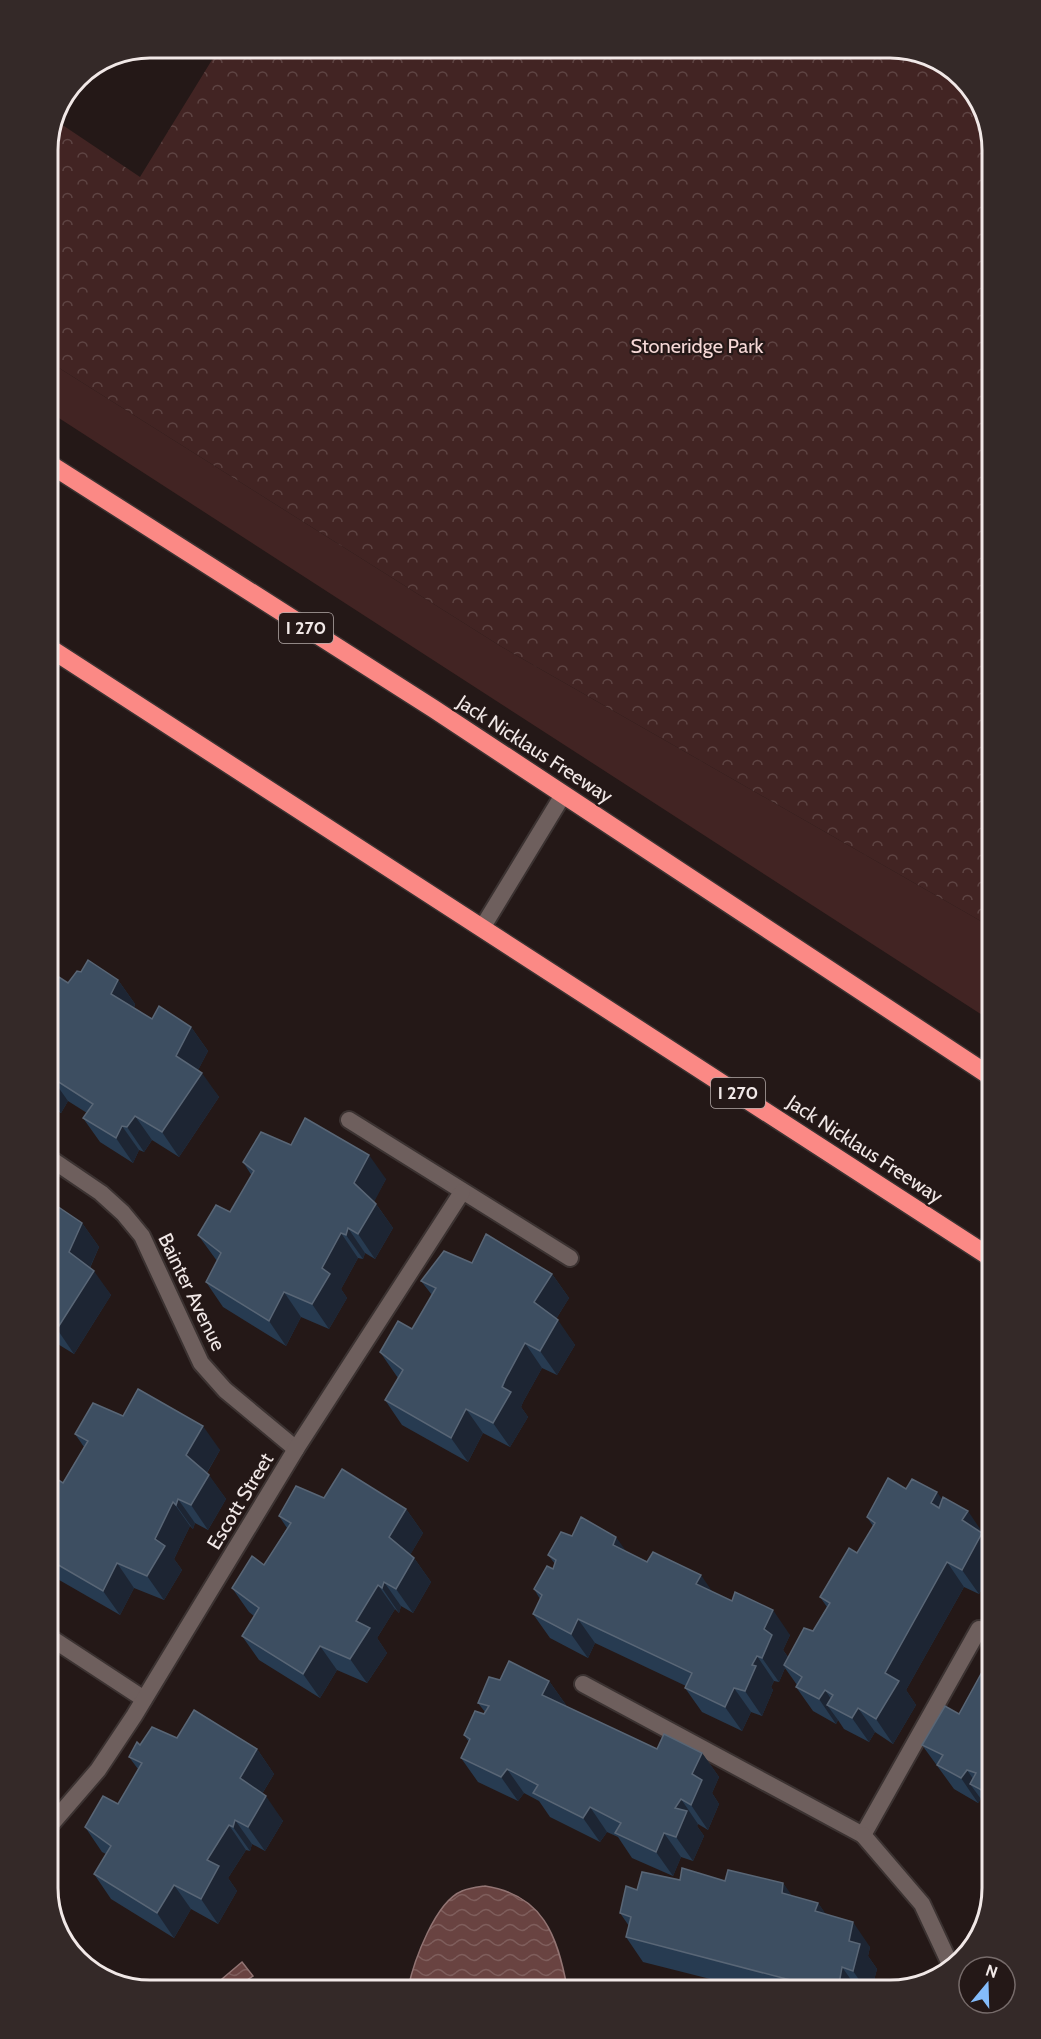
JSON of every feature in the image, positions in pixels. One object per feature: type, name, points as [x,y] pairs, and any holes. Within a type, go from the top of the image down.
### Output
[{"type":"highway","name":"Jack Nicklaus Freeway","points":[[59,470],[563,795],[982,1071]]},
{"type":"highway","name":"Jack Nicklaus Freeway","points":[[59,653],[982,1252]]},
{"type":"street","points":[[482,928],[563,795]]},
{"type":"street","points":[[349,1120],[570,1258]]},
{"type":"street","name":"Bainter Avenue","points":[[58,1164],[101,1193],[123,1213],[142,1236],[201,1363],[225,1390],[296,1449]]},
{"type":"street","name":"Escott Street","points":[[58,1816],[98,1770],[144,1699],[296,1449],[462,1192]]},
{"type":"street","points":[[863,1835],[979,1629]]},
{"type":"street","points":[[58,1643],[144,1699]]},
{"type":"street","points":[[583,1684],[863,1835],[922,1904],[950,1959]]},
{"type":"green space","name":"Stoneridge Park","points":[[213,58],[896,59],[920,63],[951,81],[960,90],[975,116],[981,133],[982,151],[982,922],[502,647],[59,368],[59,145],[63,125],[140,177]]},
{"type":"green space","points":[[59,368],[502,647],[982,922],[982,1015],[59,418]]},
{"type":"water","points":[[485,1886],[505,1891],[521,1898],[534,1908],[552,1935],[566,1980],[410,1980],[427,1933],[435,1919],[452,1897],[471,1888]]},
{"type":"water","points":[[242,1962],[253,1976],[247,1980],[221,1980]]},
{"type":"building","points":[[88,960],[118,980],[111,994],[152,1019],[159,1006],[191,1027],[176,1056],[202,1073],[162,1132],[135,1116],[127,1127],[122,1126],[116,1138],[83,1118],[93,1104],[58,1082],[59,977],[68,983],[77,971],[81,972]]},
{"type":"building","points":[[305,1118],[369,1155],[354,1183],[376,1204],[358,1234],[348,1228],[346,1235],[341,1233],[322,1268],[330,1274],[312,1304],[284,1292],[269,1321],[206,1282],[221,1253],[198,1235],[216,1205],[230,1212],[254,1171],[243,1162],[261,1132],[291,1145]]},
{"type":"building","points":[[58,1207],[82,1223],[69,1252],[94,1271],[58,1327]]},
{"type":"building","points":[[486,1234],[552,1274],[534,1302],[558,1320],[540,1351],[525,1343],[502,1387],[511,1392],[493,1423],[466,1409],[451,1438],[385,1400],[403,1370],[380,1352],[398,1321],[412,1329],[436,1288],[421,1281],[444,1251],[472,1263]]},
{"type":"building","points":[[138,1389],[203,1426],[186,1455],[209,1475],[191,1505],[178,1499],[176,1505],[173,1502],[155,1539],[165,1546],[147,1576],[117,1563],[103,1591],[58,1565],[58,1480],[63,1483],[88,1441],[75,1434],[93,1403],[123,1416]]},
{"type":"building","points":[[342,1469],[406,1509],[389,1537],[414,1558],[396,1589],[384,1582],[382,1588],[378,1585],[356,1621],[370,1628],[350,1659],[320,1646],[303,1674],[242,1636],[259,1608],[232,1588],[252,1556],[264,1565],[291,1523],[279,1516],[296,1486],[324,1498]]},
{"type":"building","points":[[888,1478],[906,1489],[912,1479],[937,1492],[931,1503],[939,1508],[943,1497],[968,1511],[962,1520],[982,1533],[962,1570],[947,1562],[885,1673],[899,1681],[876,1719],[858,1708],[852,1718],[827,1705],[833,1695],[825,1690],[819,1699],[796,1687],[802,1677],[784,1665],[804,1628],[813,1631],[830,1603],[820,1597],[849,1548],[857,1553],[875,1523],[867,1517]]},
{"type":"building","points":[[581,1517],[616,1537],[613,1545],[647,1562],[653,1552],[701,1575],[696,1584],[732,1601],[735,1592],[773,1610],[764,1629],[772,1635],[762,1658],[757,1656],[752,1665],[756,1666],[745,1691],[734,1688],[725,1707],[685,1688],[692,1673],[578,1619],[571,1634],[533,1614],[542,1595],[534,1589],[547,1566],[553,1569],[556,1560],[548,1555],[561,1532],[572,1536]]},
{"type":"building","points":[[509,1661],[549,1681],[542,1695],[657,1749],[664,1734],[702,1753],[692,1774],[702,1780],[691,1805],[681,1799],[675,1808],[687,1811],[676,1837],[664,1833],[656,1852],[615,1833],[621,1823],[590,1807],[583,1818],[533,1793],[538,1785],[507,1769],[501,1777],[461,1758],[470,1739],[464,1735],[475,1711],[484,1714],[489,1706],[478,1703],[489,1677],[500,1680]]},
{"type":"building","points":[[982,1672],[982,1790],[970,1784],[976,1773],[967,1770],[961,1778],[937,1765],[943,1755],[922,1745],[945,1706],[959,1714]]},
{"type":"building","points":[[194,1710],[257,1749],[240,1778],[266,1796],[248,1827],[235,1820],[233,1827],[229,1825],[207,1860],[219,1866],[201,1899],[174,1885],[157,1913],[94,1874],[111,1846],[85,1827],[103,1796],[118,1804],[142,1763],[129,1757],[137,1742],[140,1745],[152,1727],[177,1738]]},
{"type":"building","points":[[682,1868],[725,1881],[728,1870],[783,1883],[782,1893],[818,1903],[815,1911],[853,1922],[849,1941],[860,1944],[853,1971],[842,1967],[840,1980],[790,1980],[626,1937],[631,1917],[620,1913],[626,1886],[637,1890],[642,1872],[680,1880]]}]
